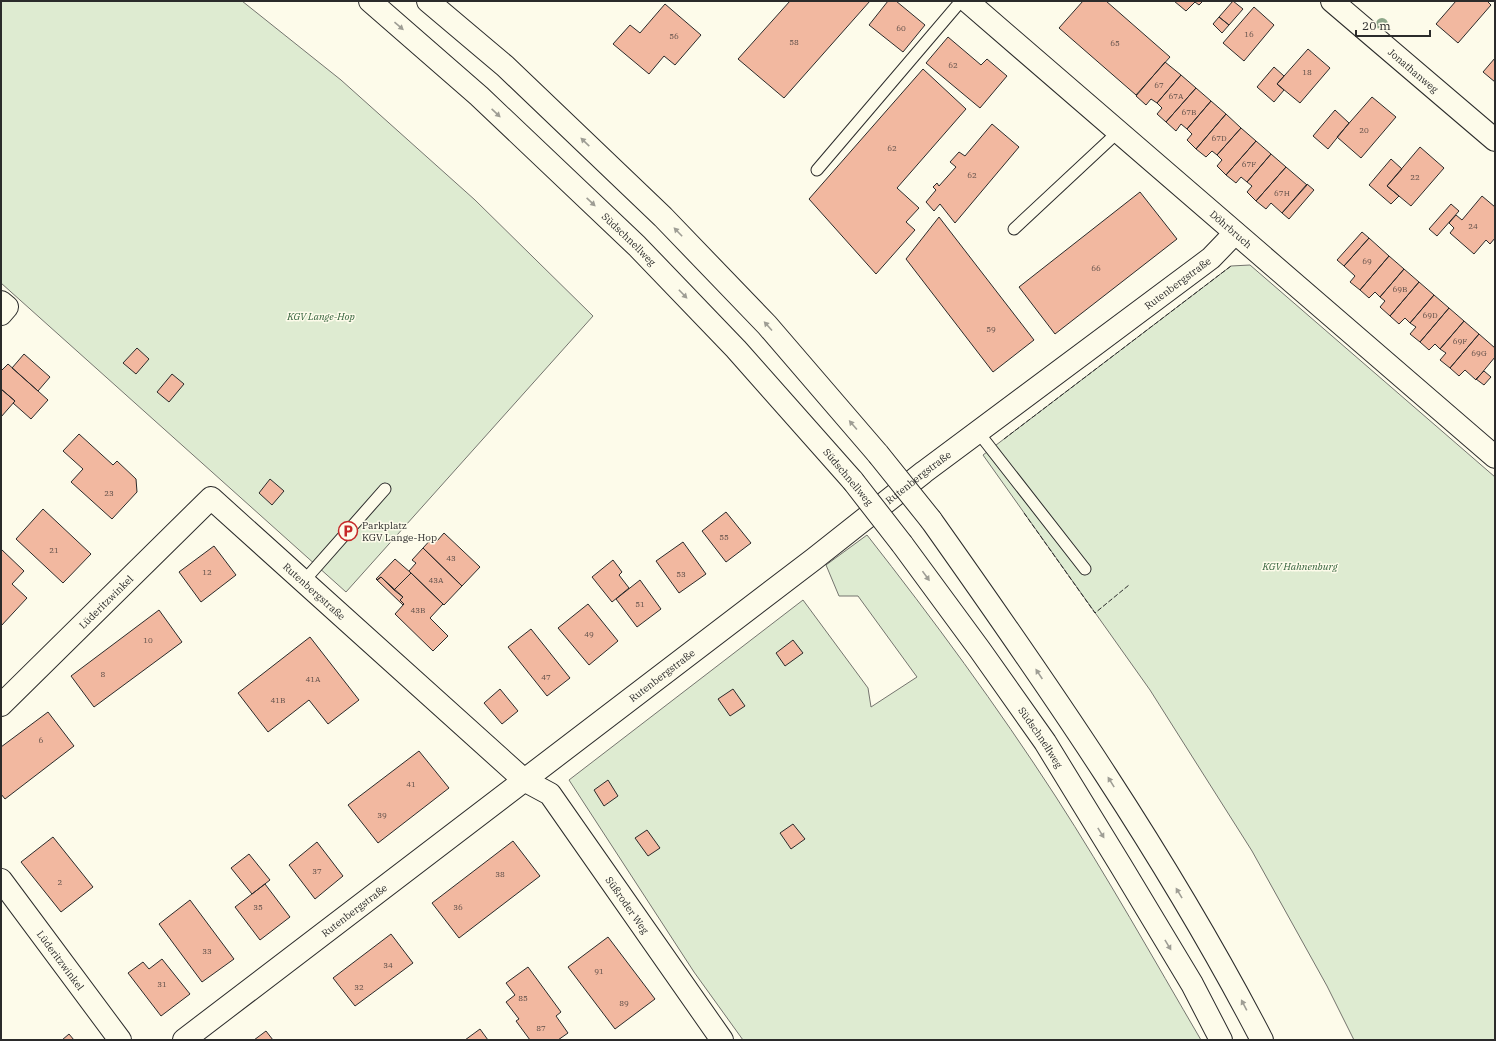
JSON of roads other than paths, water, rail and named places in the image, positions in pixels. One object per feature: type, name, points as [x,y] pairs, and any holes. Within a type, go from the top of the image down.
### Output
[{"type":"main road","name":"Südschnellweg","points":[[370,1],[479,96],[637,246],[736,349],[852,480],[902,544],[976,644],[1045,742],[1192,984],[1221,1040]]},
{"type":"main road","points":[[428,1],[505,66],[663,217],[767,325],[878,454],[931,520],[1010,631],[1076,728],[1153,849],[1227,972],[1262,1040]]},
{"type":"main road","name":"Döhrbruch","points":[[967,1],[1495,456]]},
{"type":"main road","name":"Jonathanweg","points":[[1332,1],[1495,140]]},
{"type":"main road","name":"Rutenbergstraße","points":[[184,1040],[814,559],[924,472],[1211,258],[1235,233]]},
{"type":"main road","name":"Rutenbergstraße","points":[[211,498],[524,780]]},
{"type":"main road","name":"Lüderitzwinkel","points":[[1,705],[211,498]]},
{"type":"main road","name":"Süßroder Weg","points":[[524,780],[550,794],[722,1040]]},
{"type":"main road","name":"Lüderitzwinkel","points":[[1,880],[120,1040]]},
{"type":"lane","points":[[817,170],[961,1]]},
{"type":"lane","points":[[1014,229],[1118,132]]},
{"type":"lane","points":[[978,432],[1085,568]]},
{"type":"lane","points":[[303,582],[385,489]]},
{"type":"place","name":"Parkplatz KGV Lange-Hop","points":[[348,531]]},
{"type":"park label","name":"KGV Lange-Hop","points":[[321,316]]},
{"type":"park label","name":"KGV Hahnenburg","points":[[1300,566]]}]
